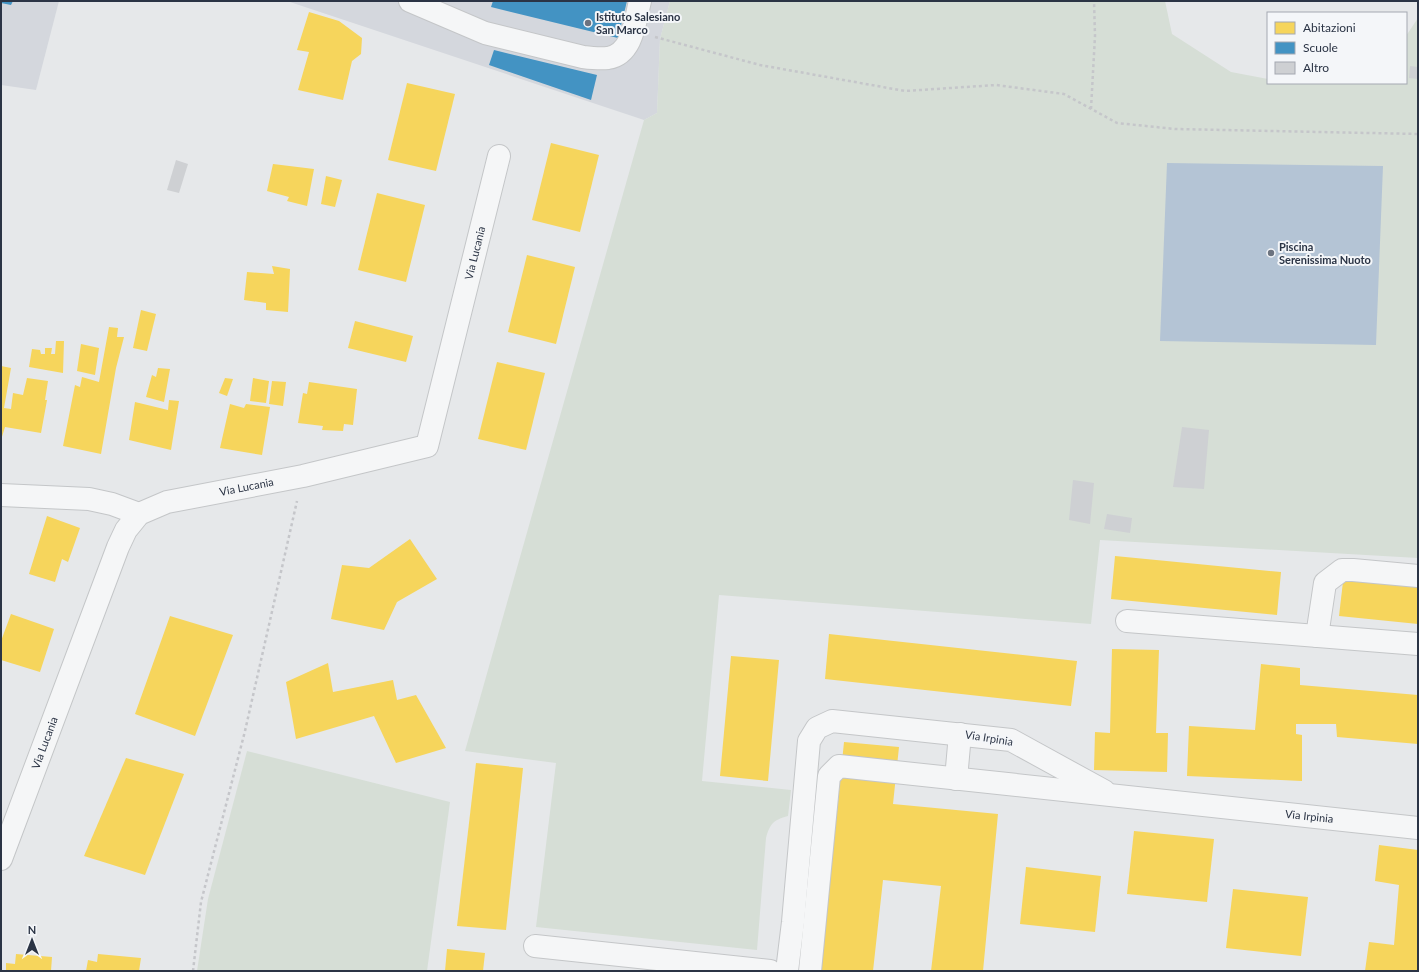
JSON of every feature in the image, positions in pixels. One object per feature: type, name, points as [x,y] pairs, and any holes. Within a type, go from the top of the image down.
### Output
[{"type":"street","points":[[410,1],[485,33],[583,57],[609,58],[618,54],[626,47],[631,35],[640,1]]},
{"type":"street","name":"Via Lucania","points":[[1,859],[118,547],[126,530],[139,514],[167,502],[303,476],[427,446],[500,156]]},
{"type":"street","points":[[1,495],[89,499],[112,504],[139,514]]},
{"type":"street","points":[[1317,636],[1325,583],[1342,570],[1418,576]]},
{"type":"street","points":[[1127,621],[1418,644]]},
{"type":"street","name":"Via Irpinia","points":[[787,971],[793,922],[809,741],[817,728],[832,721],[1011,740],[1112,795],[1418,828]]},
{"type":"street","points":[[956,779],[960,734]]},
{"type":"street","points":[[810,971],[830,776],[839,766],[1112,795]]},
{"type":"street","points":[[793,922],[814,924]]},
{"type":"street","points":[[535,946],[770,971]]},
{"type":"path","points":[[1090,109],[1095,36],[1094,1]]},
{"type":"path","points":[[660,39],[760,65],[905,91],[996,84],[1064,94],[1117,123],[1174,129],[1418,134]]},
{"type":"path","points":[[193,971],[201,902],[245,731],[303,476]]},
{"type":"shaded area","points":[[1,1],[59,1],[36,90],[1,85]]},
{"type":"shaded area","points":[[287,1],[670,1],[660,39],[657,113],[644,120]]},
{"type":"shaded area","points":[[670,1],[1165,1],[1172,34],[1231,72],[1267,79],[1267,84],[1407,84],[1407,34],[1418,18],[1418,558],[1100,540],[1091,624],[719,595],[702,781],[791,790],[788,816],[773,823],[766,838],[757,950],[536,927],[556,763],[465,751],[644,120],[657,113],[660,39]]},
{"type":"shaded area","points":[[247,751],[450,802],[427,971],[197,971],[208,899]]},
{"type":"water","name":"Piscina Serenissima Nuoto","points":[[1167,163],[1383,166],[1376,345],[1160,341]]},
{"type":"building: Abitazioni","points":[[309,12],[339,21],[362,38],[361,54],[352,61],[343,100],[298,90],[309,52],[297,50]]},
{"type":"building: Abitazioni","points":[[407,83],[455,94],[436,171],[388,160]]},
{"type":"building: Abitazioni","points":[[551,143],[599,155],[580,232],[532,220]]},
{"type":"building: Abitazioni","points":[[273,164],[314,169],[307,206],[287,201],[289,197],[267,191]]},
{"type":"building: Abitazioni","points":[[326,176],[342,180],[335,207],[321,204]]},
{"type":"building: Abitazioni","points":[[377,193],[425,205],[406,282],[358,270]]},
{"type":"building: Abitazioni","points":[[527,255],[575,267],[556,344],[508,332]]},
{"type":"building: Abitazioni","points":[[272,266],[290,269],[288,312],[266,310],[266,303],[244,300],[247,272],[274,274]]},
{"type":"building: Abitazioni","points":[[141,310],[156,314],[147,351],[133,348]]},
{"type":"building: Abitazioni","points":[[355,321],[413,336],[406,362],[348,348]]},
{"type":"building: Abitazioni","points":[[109,327],[118,328],[117,337],[124,337],[116,368],[101,454],[63,446],[75,385],[80,387],[82,377],[99,382]]},
{"type":"building: Abitazioni","points":[[56,341],[64,341],[63,373],[29,367],[32,349],[40,350],[41,354],[45,354],[45,348],[52,348],[51,354],[55,354]]},
{"type":"building: Abitazioni","points":[[81,344],[99,348],[95,375],[77,371]]},
{"type":"building: Abitazioni","points":[[497,362],[545,373],[526,450],[478,439]]},
{"type":"building: Abitazioni","points":[[1,366],[11,368],[4,408],[11,409],[13,393],[23,395],[27,378],[48,381],[45,400],[47,400],[41,433],[5,427],[1,440]]},
{"type":"building: Abitazioni","points":[[158,368],[170,369],[164,402],[146,397],[152,375],[156,377]]},
{"type":"building: Abitazioni","points":[[225,378],[233,379],[227,396],[219,393]]},
{"type":"building: Abitazioni","points":[[253,378],[269,381],[266,403],[250,401]]},
{"type":"building: Abitazioni","points":[[272,381],[286,382],[283,406],[269,404]]},
{"type":"building: Abitazioni","points":[[309,382],[357,389],[353,425],[344,424],[343,431],[322,430],[323,426],[298,423],[303,393],[307,394]]},
{"type":"building: Abitazioni","points":[[169,400],[179,401],[171,450],[129,440],[135,402],[168,410]]},
{"type":"building: Abitazioni","points":[[230,404],[244,408],[246,404],[270,407],[262,455],[220,448]]},
{"type":"building: Abitazioni","points":[[47,516],[80,528],[68,562],[62,559],[55,582],[29,574]]},
{"type":"building: Abitazioni","points":[[410,539],[437,579],[397,602],[384,630],[331,619],[342,565],[369,568]]},
{"type":"building: Abitazioni","points":[[1115,556],[1281,572],[1277,615],[1111,599]]},
{"type":"building: Abitazioni","points":[[1344,573],[1418,580],[1418,624],[1339,616]]},
{"type":"building: Abitazioni","points":[[11,614],[54,629],[40,672],[1,660],[1,641]]},
{"type":"building: Abitazioni","points":[[170,616],[233,635],[195,736],[135,714]]},
{"type":"building: Abitazioni","points":[[829,634],[1077,661],[1071,706],[825,679]]},
{"type":"building: Abitazioni","points":[[1112,649],[1159,650],[1156,733],[1168,733],[1167,772],[1094,770],[1095,732],[1110,733]]},
{"type":"building: Abitazioni","points":[[731,656],[779,660],[768,781],[720,776]]},
{"type":"building: Abitazioni","points":[[328,663],[333,692],[393,680],[397,700],[416,695],[446,748],[396,763],[374,716],[296,739],[286,682]]},
{"type":"building: Abitazioni","points":[[1261,664],[1300,668],[1300,685],[1418,695],[1418,744],[1337,737],[1336,724],[1296,724],[1296,734],[1302,735],[1302,781],[1187,776],[1189,726],[1255,730]]},
{"type":"building: Abitazioni","points":[[844,742],[899,747],[893,804],[998,814],[983,971],[931,971],[941,886],[883,880],[873,971],[821,971]]},
{"type":"building: Abitazioni","points":[[126,758],[184,774],[145,875],[84,856]]},
{"type":"building: Abitazioni","points":[[476,763],[523,768],[506,930],[457,926]]},
{"type":"building: Abitazioni","points":[[1134,831],[1214,839],[1207,902],[1127,894]]},
{"type":"building: Abitazioni","points":[[1379,845],[1418,850],[1418,971],[1365,971],[1369,942],[1394,945],[1399,885],[1375,881]]},
{"type":"building: Abitazioni","points":[[1026,867],[1101,876],[1095,932],[1020,924]]},
{"type":"building: Abitazioni","points":[[1233,889],[1308,897],[1301,956],[1226,948]]},
{"type":"building: Abitazioni","points":[[447,949],[485,953],[483,971],[445,971]]},
{"type":"building: Abitazioni","points":[[16,954],[52,957],[51,971],[6,971],[6,963],[15,964]]},
{"type":"building: Abitazioni","points":[[98,954],[141,958],[139,971],[86,971],[88,960],[97,962]]},
{"type":"building: Scuole","points":[[1,1],[13,1],[11,5],[1,3]]},
{"type":"building: Scuole","name":"Istituto Salesiano San Marco","points":[[493,1],[627,1],[618,38],[491,7]]},
{"type":"building: Scuole","points":[[494,50],[597,75],[591,100],[489,65]]},
{"type":"building: Altro","points":[[1410,66],[1418,67],[1418,79],[1409,78]]},
{"type":"building: Altro","points":[[176,160],[188,164],[179,193],[167,190]]},
{"type":"building: Altro","points":[[1182,427],[1209,430],[1204,489],[1173,487]]},
{"type":"building: Altro","points":[[1073,480],[1094,483],[1090,524],[1069,520]]},
{"type":"building: Altro","points":[[1107,514],[1132,518],[1130,533],[1104,529]]},
{"type":"place","name":"Istituto Salesiano San Marco","points":[[588,23]]},
{"type":"place","name":"Piscina Serenissima Nuoto","points":[[1271,253]]}]
